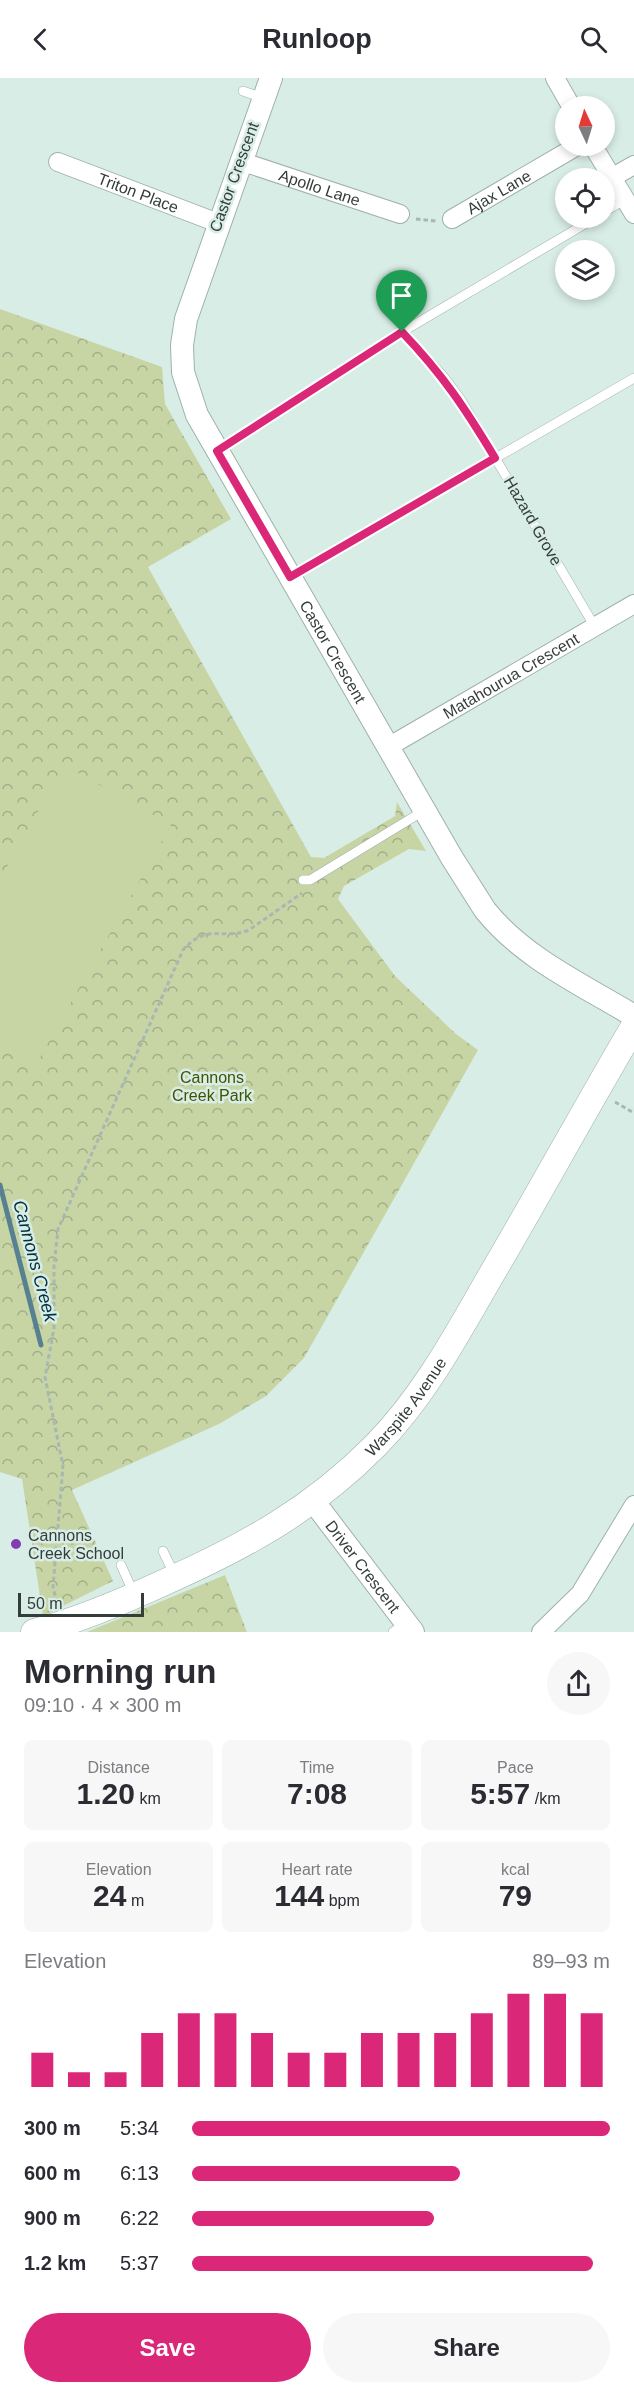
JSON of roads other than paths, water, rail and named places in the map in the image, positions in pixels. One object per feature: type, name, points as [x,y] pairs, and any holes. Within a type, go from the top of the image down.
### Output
[{"type":"main road","name":"Warspite Avenue","points":[[34,1632],[68,1627],[269,1532],[314,1502],[377,1444],[430,1379],[634,1026]]},
{"type":"street","points":[[555,78],[565,96]]},
{"type":"street","name":"Castor Crescent","points":[[259,89],[240,161],[194,290],[182,345],[183,372],[190,397],[217,451],[474,894],[498,927],[527,951],[634,1016]]},
{"type":"street","name":"Ajax Lane","points":[[452,219],[560,156]]},
{"type":"street","name":"Apollo Lane","points":[[240,161],[400,214]]},
{"type":"street","name":"Triton Place","points":[[58,162],[218,223]]},
{"type":"street","points":[[615,176],[634,165]]},
{"type":"street","points":[[615,180],[630,206]]},
{"type":"street","name":"Matahourua Crescent","points":[[388,747],[634,604]]},
{"type":"street","name":"Driver Crescent","points":[[314,1502],[404,1629]]},
{"type":"street","points":[[541,1632],[580,1594],[634,1505]]},
{"type":"lane","points":[[615,209],[630,206]]},
{"type":"lane","points":[[217,451],[402,332],[578,228]]},
{"type":"lane","name":"Hazard Grove","points":[[402,332],[443,376],[461,400],[594,627]]},
{"type":"lane","points":[[290,577],[634,378]]},
{"type":"lane","points":[[303,880],[310,880],[425,810]]},
{"type":"lane","points":[[163,1551],[175,1578]]},
{"type":"lane","points":[[121,1565],[135,1596]]},
{"type":"waterway","name":"Cannons Creek","points":[[0,1185],[41,1345]]},
{"type":"place","name":"Cannons Creek School","points":[[16,1544]]},
{"type":"park label","name":"Cannons Creek Park","points":[[212,1086]]}]
